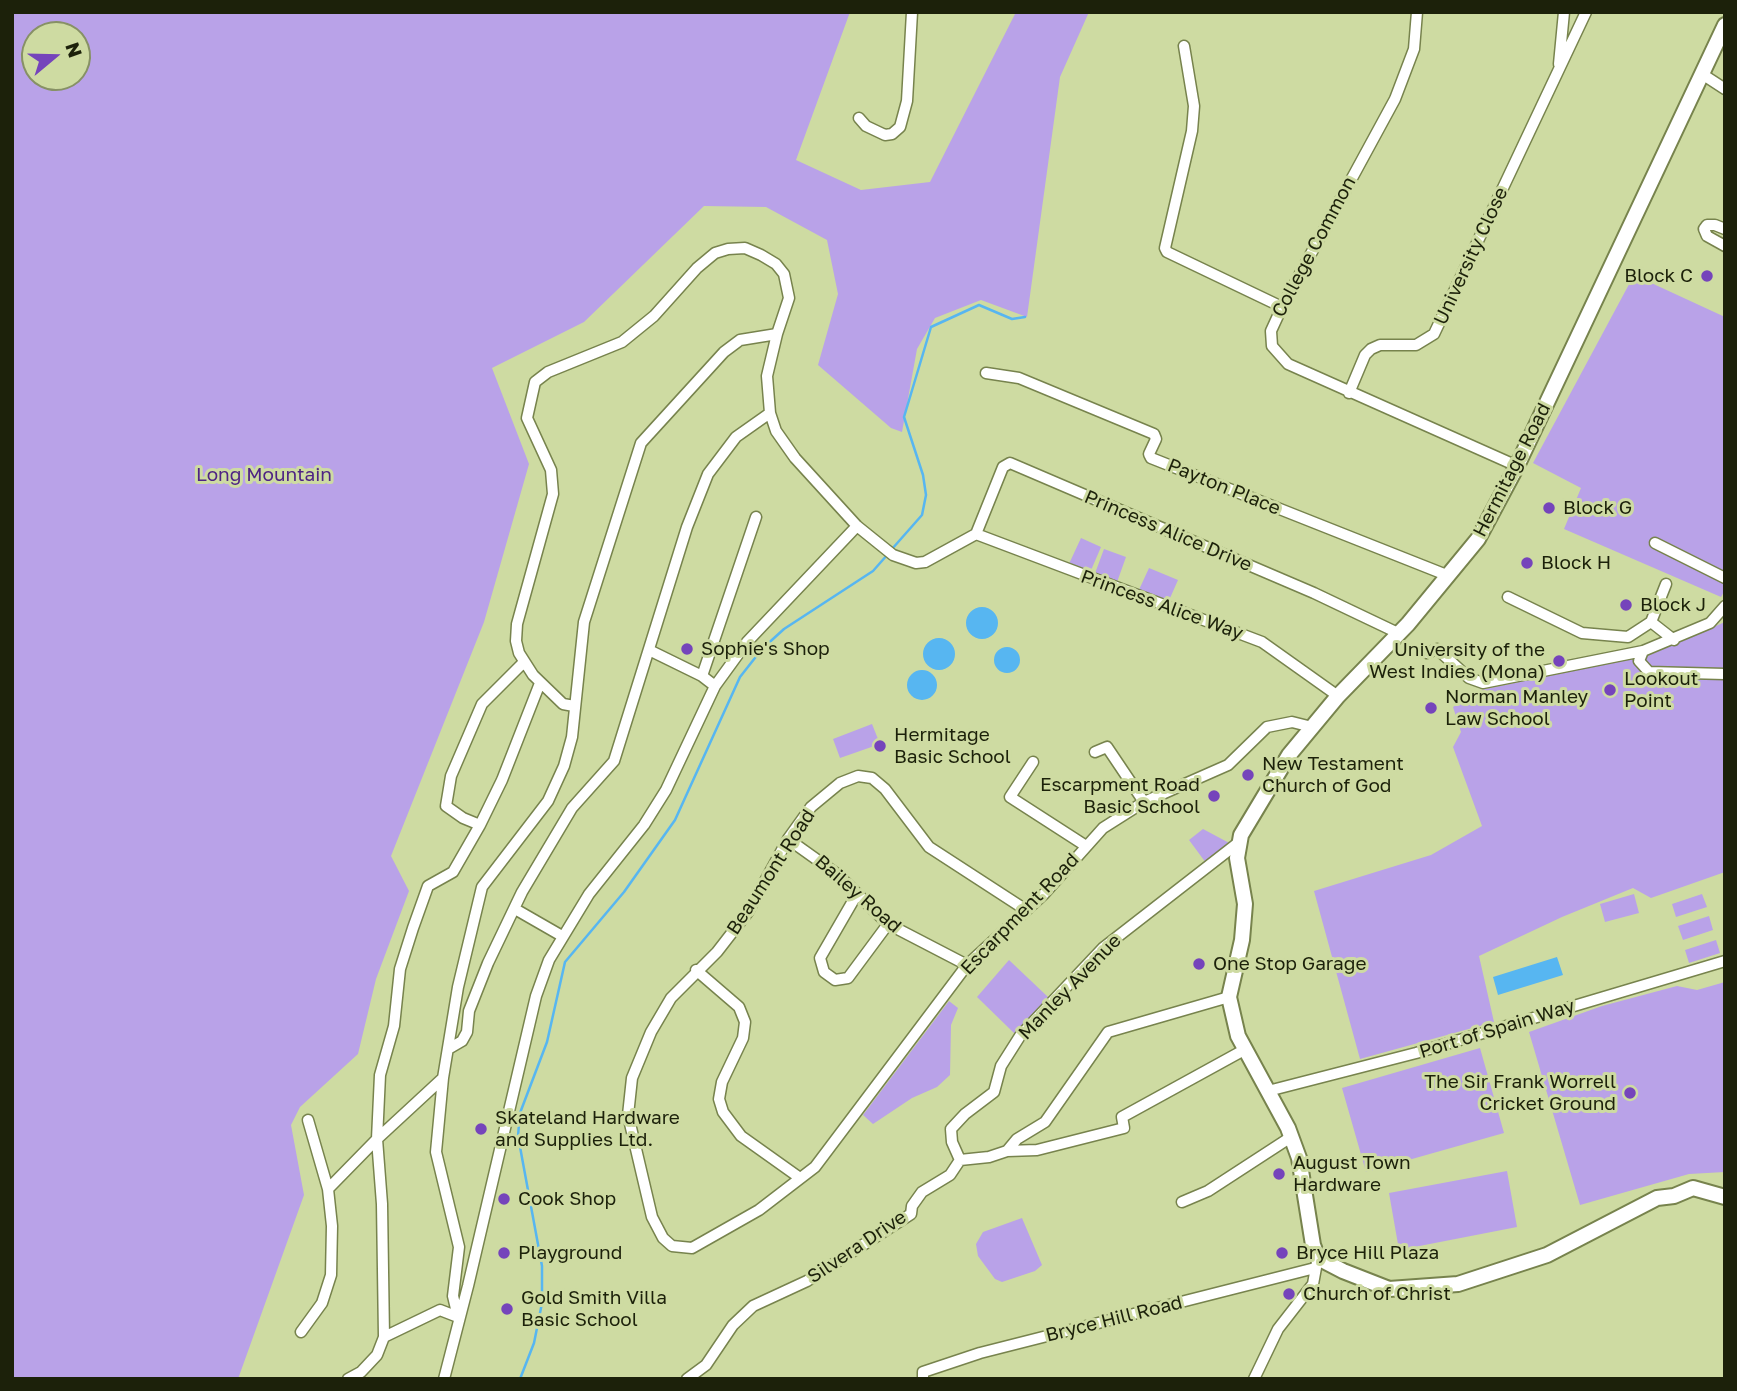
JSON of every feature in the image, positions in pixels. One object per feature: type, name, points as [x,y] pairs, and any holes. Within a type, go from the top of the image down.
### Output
[{"type":"street","points":[[859,118],[866,127],[885,135],[892,134],[900,127],[907,100],[912,12]]},
{"type":"street","name":"College Common","points":[[1417,12],[1414,49],[1395,99],[1282,307],[1271,331],[1275,352],[1288,364],[1349,393],[1517,466]]},
{"type":"street","name":"University Close","points":[[1558,71],[1564,12]]},
{"type":"street","name":"University Close","points":[[1349,393],[1365,355],[1371,349],[1380,345],[1416,345],[1434,334],[1586,12]]},
{"type":"street","name":"Hermitage Road","points":[[1238,843],[1250,817],[1289,755],[1338,696],[1449,576],[1478,539],[1517,466],[1725,25]]},
{"type":"street","points":[[1184,46],[1194,106],[1192,131],[1164,248],[1282,307]]},
{"type":"street","points":[[1702,74],[1725,89]]},
{"type":"street","points":[[1725,228],[1707,225],[1704,229],[1707,236],[1725,246]]},
{"type":"street","points":[[574,706],[563,704],[540,683],[524,662],[516,641],[517,624],[553,494],[551,470],[527,418],[535,382],[548,372],[622,342],[654,316],[697,268],[715,253],[745,248],[776,264],[784,274],[789,298],[767,376],[770,413],[776,430],[795,458],[857,526],[889,553],[916,563],[925,562],[975,534]]},
{"type":"street","points":[[458,1317],[453,1296],[459,1247],[436,1152],[443,1078],[458,987],[482,887],[548,801],[566,757],[584,622],[641,443],[724,352],[740,340],[777,334]]},
{"type":"street","name":"Payton Place","points":[[986,373],[1019,378],[1154,434],[1156,439],[1149,454],[1151,458],[1449,576]]},
{"type":"street","points":[[450,1048],[462,1041],[467,1032],[470,1011],[502,927],[572,808],[614,761],[687,527],[708,474],[736,437],[770,413]]},
{"type":"street","name":"Princess Alice Drive","points":[[975,534],[1003,467],[1010,463],[1314,593],[1398,633]]},
{"type":"street","points":[[702,676],[756,517]]},
{"type":"street","points":[[443,1379],[468,1286],[536,996],[562,936],[611,864],[644,825],[666,790],[715,686],[747,642],[857,526]]},
{"type":"street","name":"Princess Alice Way","points":[[975,534],[1262,642],[1338,696]]},
{"type":"street","points":[[1656,543],[1725,578]]},
{"type":"street","points":[[1508,597],[1583,633],[1628,637],[1651,622],[1667,584]]},
{"type":"street","points":[[1427,653],[1437,649],[1469,678],[1483,683],[1643,651],[1710,623],[1725,606]]},
{"type":"street","points":[[1651,622],[1674,640]]},
{"type":"street","points":[[650,651],[702,676],[715,686]]},
{"type":"street","points":[[1643,651],[1640,661],[1648,671],[1725,674]]},
{"type":"street","points":[[480,825],[446,806],[451,776],[482,704],[524,662]]},
{"type":"street","points":[[348,1379],[361,1372],[377,1355],[384,1337],[382,1204],[377,1139],[380,1075],[394,1026],[400,970],[428,886],[453,872],[480,825],[502,780],[540,683]]},
{"type":"street","name":"Escarpment Road","points":[[680,1248],[692,1248],[759,1210],[815,1167],[967,965],[1044,894],[1103,828],[1144,802],[1228,765],[1267,727],[1292,722],[1312,727]]},
{"type":"street","points":[[1095,752],[1107,747],[1144,802]]},
{"type":"street","points":[[1033,762],[1010,797],[1086,846]]},
{"type":"street","name":"Beaumont Road","points":[[680,1248],[663,1238],[652,1217],[628,1115],[632,1078],[651,1032],[671,998],[696,970],[717,952],[748,912],[788,839],[811,807],[839,783],[858,776],[872,778],[886,789],[929,847],[1026,910]]},
{"type":"street","name":"Bailey Road","points":[[788,839],[809,852],[888,924],[967,965]]},
{"type":"street","points":[[1238,843],[1237,858],[1245,904],[1242,940],[1229,997],[1244,1050],[1268,1091],[1300,1158],[1317,1263],[1313,1284],[1278,1329],[1254,1379]]},
{"type":"street","name":"Manley Avenue","points":[[960,1160],[952,1142],[951,1129],[965,1114],[994,1092],[1001,1066],[1020,1036],[1103,948],[1238,843]]},
{"type":"street","points":[[857,894],[820,958],[824,972],[835,980],[848,978],[888,924]]},
{"type":"street","points":[[515,909],[562,936]]},
{"type":"street","name":"Port of Spain Way","points":[[1268,1091],[1416,1053],[1725,961]]},
{"type":"street","points":[[696,970],[739,1007],[745,1022],[743,1038],[722,1082],[719,1099],[723,1112],[741,1136],[800,1178]]},
{"type":"street","points":[[1007,1151],[1017,1139],[1045,1122],[1108,1032],[1229,997]]},
{"type":"street","points":[[960,1160],[989,1157],[1007,1151],[1037,1150],[1124,1128],[1121,1119],[1124,1116],[1244,1050]]},
{"type":"street","points":[[328,1189],[443,1078]]},
{"type":"street","points":[[301,1332],[321,1303],[331,1275],[332,1226],[328,1189],[308,1120]]},
{"type":"street","points":[[1182,1202],[1208,1191],[1292,1138]]},
{"type":"street","name":"Silvera Drive","points":[[687,1379],[706,1365],[742,1315],[753,1306],[807,1281],[911,1214],[912,1206],[922,1192],[950,1175],[960,1160]]},
{"type":"street","points":[[1317,1263],[1389,1289],[1458,1284],[1547,1255],[1657,1198],[1674,1196],[1693,1188],[1725,1197]]},
{"type":"street","name":"Bryce Hill Road","points":[[923,1379],[923,1371],[980,1353],[1317,1263]]},
{"type":"street","points":[[384,1337],[440,1310],[458,1317]]},
{"type":"green space","name":"Long Mountain","points":[[12,12],[850,12],[796,160],[861,190],[930,182],[1016,12],[1089,12],[1060,77],[1027,317],[981,300],[935,318],[917,349],[902,432],[891,428],[818,365],[838,294],[827,240],[766,207],[704,206],[584,322],[492,368],[529,464],[484,622],[391,856],[409,891],[376,979],[358,1054],[300,1107],[291,1125],[304,1195],[238,1379],[12,1379]]},
{"type":"green space","points":[[1634,275],[1725,317],[1725,590],[1721,597],[1564,529],[1581,488],[1533,463]]},
{"type":"green space","points":[[1081,538],[1101,547],[1089,575],[1068,566]]},
{"type":"green space","points":[[1104,549],[1126,557],[1116,585],[1094,576]]},
{"type":"green space","points":[[1149,568],[1178,580],[1167,605],[1138,592]]},
{"type":"green space","points":[[1725,622],[1725,872],[1651,898],[1633,888],[1562,917],[1479,956],[1494,1022],[1360,1059],[1314,891],[1431,855],[1482,826],[1453,747],[1461,732],[1453,707],[1481,690],[1649,655]]},
{"type":"green space","points":[[872,724],[880,744],[840,758],[833,739]]},
{"type":"green space","points":[[1203,829],[1233,845],[1209,867],[1189,840]]},
{"type":"green space","points":[[1634,894],[1639,913],[1605,922],[1600,904]]},
{"type":"green space","points":[[1702,894],[1707,907],[1676,917],[1672,904]]},
{"type":"green space","points":[[1709,916],[1713,930],[1683,940],[1678,926]]},
{"type":"green space","points":[[1716,940],[1720,953],[1689,963],[1685,950]]},
{"type":"green space","points":[[1009,960],[1048,997],[1015,1034],[977,997]]},
{"type":"green space","points":[[1725,982],[1725,1172],[1689,1174],[1580,1205],[1529,1032],[1602,1006],[1677,986],[1697,990]]},
{"type":"green space","points":[[949,1001],[958,1008],[951,1025],[950,1075],[937,1087],[912,1098],[873,1124],[863,1115]]},
{"type":"green space","points":[[1480,1048],[1504,1133],[1366,1172],[1342,1088]]},
{"type":"green space","points":[[1507,1171],[1517,1227],[1399,1250],[1389,1193]]},
{"type":"green space","points":[[1022,1218],[1042,1265],[1035,1271],[1002,1282],[995,1279],[978,1256],[976,1244],[983,1232]]},
{"type":"water","points":[[982,607],[994,611],[998,623],[994,635],[982,639],[970,635],[966,623],[970,611]]},
{"type":"water","points":[[939,638],[950,643],[955,654],[950,665],[939,670],[928,665],[923,654],[928,643]]},
{"type":"water","points":[[1007,647],[1016,651],[1020,660],[1016,669],[1007,673],[998,669],[994,660],[998,651]]},
{"type":"water","points":[[922,670],[933,674],[937,685],[933,696],[922,700],[911,696],[907,685],[911,674]]},
{"type":"water","points":[[1557,957],[1563,975],[1498,995],[1493,977]]},
{"type":"waterway","points":[[892,549],[922,515],[926,495],[923,475],[904,417],[931,327],[979,305],[1012,319],[1025,317]]},
{"type":"waterway","points":[[520,1379],[534,1343],[542,1303],[542,1266],[518,1136],[520,1113],[547,1042],[565,962],[624,892],[675,820],[740,677],[762,649],[784,629],[873,571],[888,554]]},
{"type":"place","name":"Block C","points":[[1707,276]]},
{"type":"place","name":"Block G","points":[[1549,508]]},
{"type":"place","name":"Block H","points":[[1527,563]]},
{"type":"place","name":"Block J","points":[[1626,605]]},
{"type":"place","name":"Sophie's Shop","points":[[687,649]]},
{"type":"place","name":"University of the West Indies (Mona)","points":[[1559,661]]},
{"type":"place","name":"Lookout Point","points":[[1610,690]]},
{"type":"place","name":"Norman Manley Law School","points":[[1431,708]]},
{"type":"place","name":"Hermitage Basic School","points":[[880,746]]},
{"type":"place","name":"New Testament Church of God","points":[[1248,775]]},
{"type":"place","name":"Escarpment Road Basic School","points":[[1214,796]]},
{"type":"place","name":"One Stop Garage","points":[[1199,964]]},
{"type":"place","name":"The Sir Frank Worrell Cricket Ground","points":[[1630,1093]]},
{"type":"place","name":"Skateland Hardware and Supplies Ltd.","points":[[481,1129]]},
{"type":"place","name":"August Town Hardware","points":[[1279,1174]]},
{"type":"place","name":"Cook Shop","points":[[504,1199]]},
{"type":"place","name":"Playground","points":[[504,1253]]},
{"type":"place","name":"Bryce Hill Plaza","points":[[1282,1253]]},
{"type":"place","name":"Church of Christ","points":[[1289,1294]]},
{"type":"place","name":"Gold Smith Villa Basic School","points":[[507,1309]]}]
